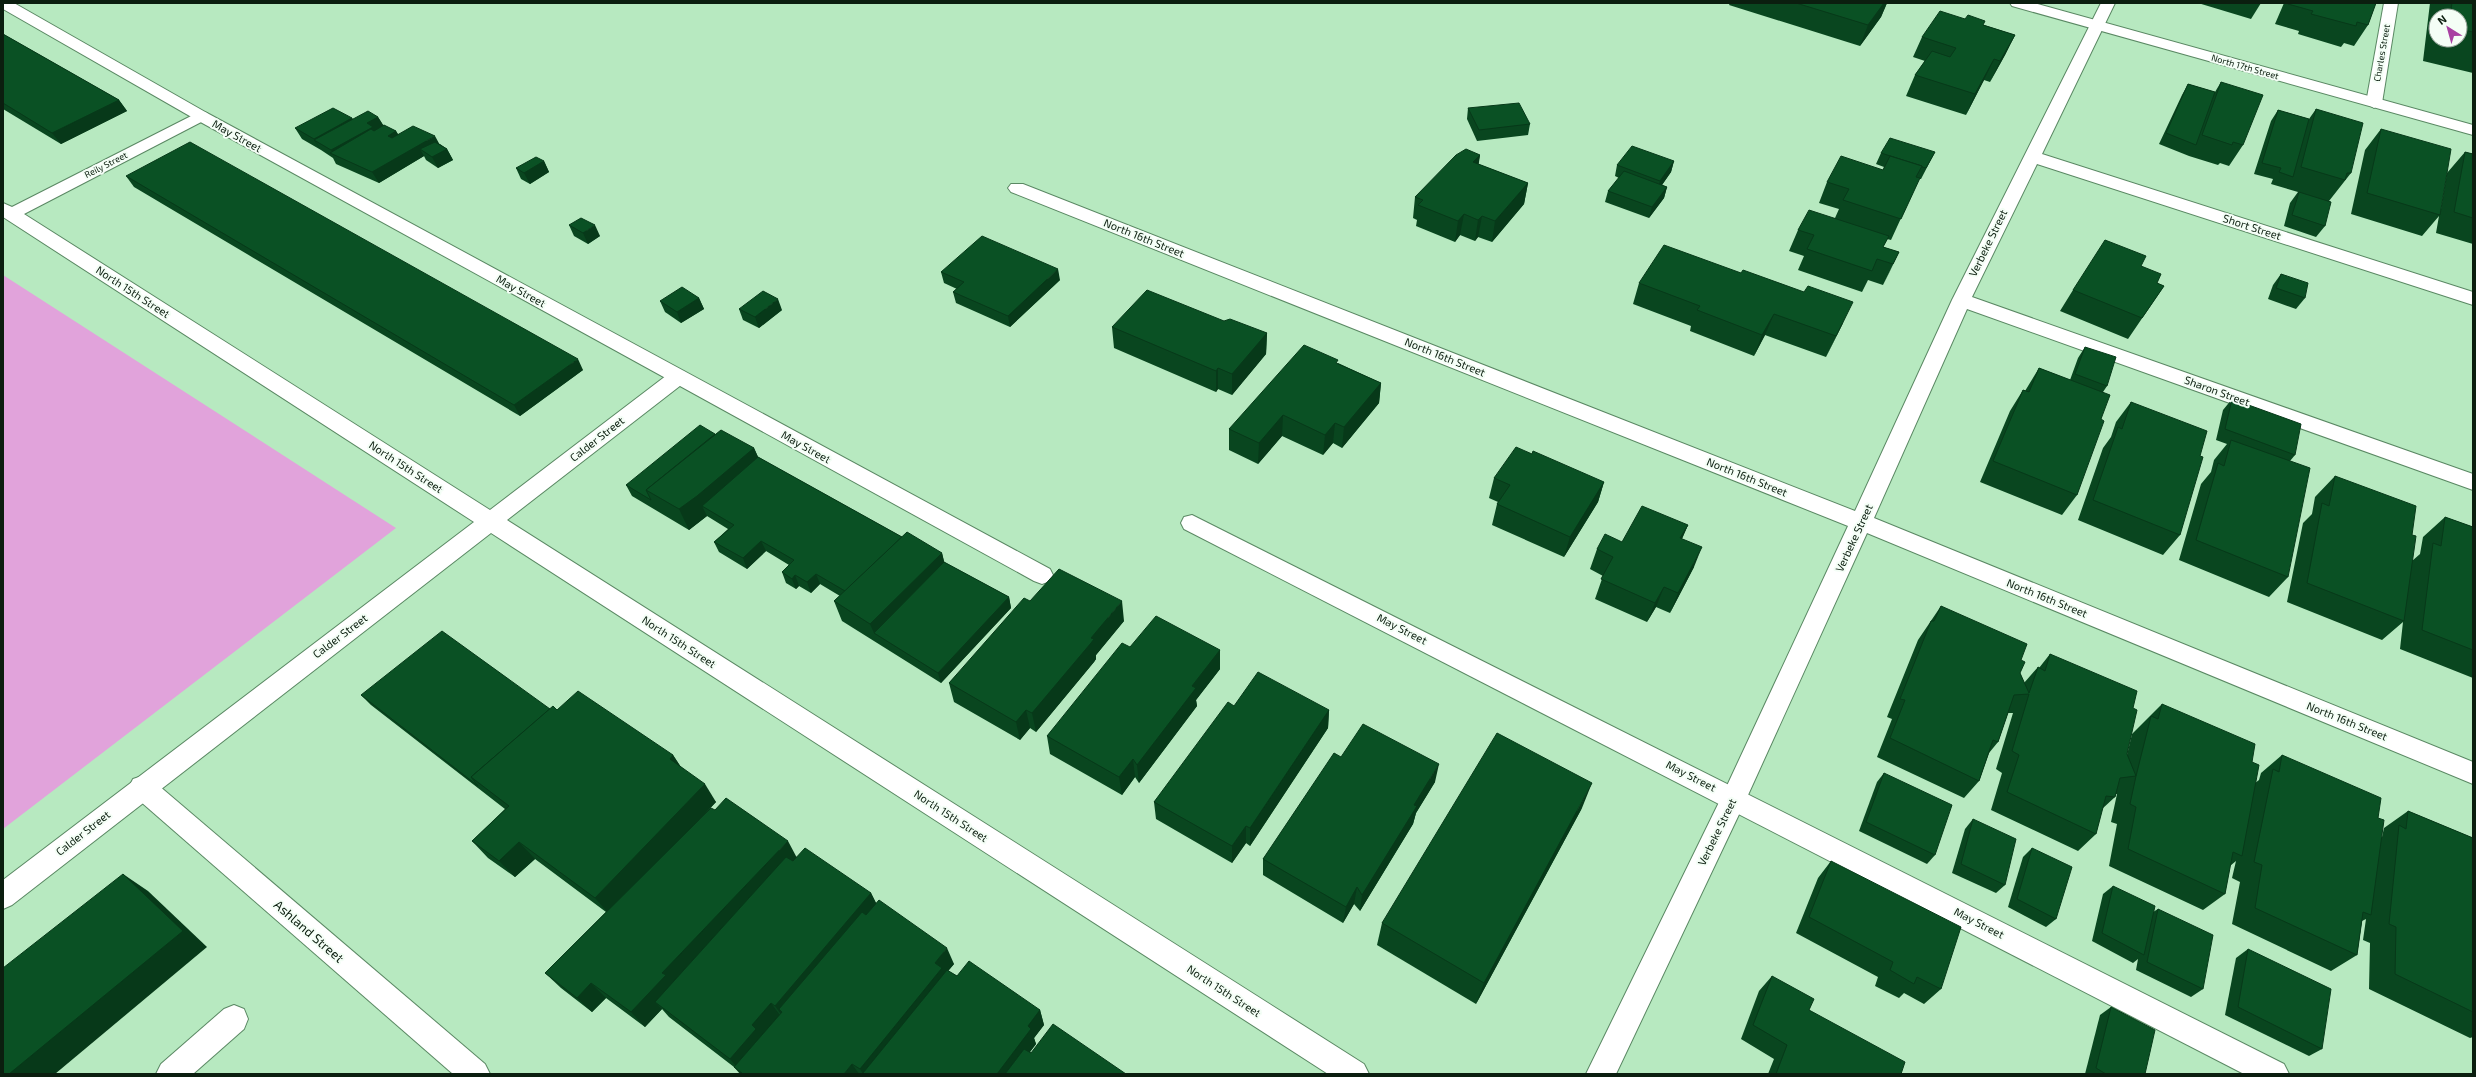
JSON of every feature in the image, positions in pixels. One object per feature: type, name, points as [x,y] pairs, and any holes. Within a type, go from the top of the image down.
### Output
[{"type":"street","name":"May Street","points":[[3,3],[201,116],[1042,575]]},
{"type":"street","name":"North 17th Street","points":[[2016,3],[2473,130]]},
{"type":"street","name":"Verbeke Street","points":[[1601,1074],[1734,798],[1861,522],[1960,300],[2108,3]]},
{"type":"street","name":"Charles Street","points":[[2374,103],[2391,3]]},
{"type":"street","name":"Reily Street","points":[[6,214],[201,116]]},
{"type":"street","name":"Short Street","points":[[2031,156],[2473,299]]},
{"type":"street","name":"North 16th Street","points":[[1017,188],[1861,522],[2473,773]]},
{"type":"street","name":"North 15th Street","points":[[6,214],[490,521],[1354,1074]]},
{"type":"street","name":"Sharon Street","points":[[1960,300],[2473,482]]},
{"type":"street","name":"Calder Street","points":[[3,896],[142,787],[678,377]]},
{"type":"street","name":"May Street","points":[[1192,523],[2274,1074]]},
{"type":"street","name":"Ashland Street","points":[[142,787],[475,1074]]},
{"type":"street","points":[[171,1074],[234,1019]]},
{"type":"shaded area","points":[[3,275],[396,528],[3,829]]},
{"type":"building","points":[[1796,3],[1884,3],[1868,25]]},
{"type":"building","points":[[2288,3],[2376,3],[2368,25],[2357,22],[2356,26],[2311,14],[2313,11]]},
{"type":"building","points":[[2452,3],[2473,3],[2473,32],[2468,31],[2468,8],[2451,8]]},
{"type":"building","points":[[1940,11],[1965,19],[1968,15],[1985,21],[1983,25],[2015,35],[2000,61],[1994,59],[1975,94],[1915,75],[1932,51],[1950,57],[1956,48],[1922,37]]},
{"type":"building","points":[[3,34],[119,100],[52,133],[3,103]]},
{"type":"building","points":[[2221,82],[2263,95],[2243,145],[2233,142],[2232,145],[2202,135]]},
{"type":"building","points":[[2188,84],[2215,92],[2196,145],[2166,133]]},
{"type":"building","points":[[1519,103],[1530,124],[1479,130],[1468,108]]},
{"type":"building","points":[[333,108],[352,118],[314,139],[295,128]]},
{"type":"building","points":[[2316,109],[2363,123],[2351,173],[2347,173],[2345,180],[2301,167]]},
{"type":"building","points":[[2278,110],[2309,119],[2293,177],[2279,172],[2281,168],[2262,163]]},
{"type":"building","points":[[368,111],[378,117],[367,123],[373,127],[331,150],[314,140]]},
{"type":"building","points":[[384,125],[396,131],[388,136],[392,138],[413,126],[435,136],[372,172],[330,153],[371,129],[374,131]]},
{"type":"building","points":[[2381,129],[2451,149],[2440,215],[2367,193]]},
{"type":"building","points":[[1890,138],[1935,152],[1926,168],[1922,167],[1881,153]]},
{"type":"building","points":[[190,142],[578,359],[514,405],[126,176]]},
{"type":"building","points":[[435,142],[447,149],[432,157],[420,149]]},
{"type":"building","points":[[1632,146],[1674,161],[1660,181],[1617,165]]},
{"type":"building","points":[[1466,149],[1480,155],[1473,162],[1528,183],[1495,221],[1482,216],[1478,220],[1464,214],[1458,221],[1418,205],[1423,200],[1415,197],[1456,155]]},
{"type":"building","points":[[2465,152],[2473,154],[2473,218],[2454,212]]},
{"type":"building","points":[[1841,156],[1883,170],[1890,156],[1922,166],[1916,177],[1920,178],[1901,219],[1843,200],[1849,189],[1827,182]]},
{"type":"building","points":[[536,157],[544,161],[524,173],[516,168]]},
{"type":"building","points":[[1624,171],[1667,187],[1652,207],[1608,191]]},
{"type":"building","points":[[2299,192],[2331,202],[2325,226],[2292,215]]},
{"type":"building","points":[[1809,210],[1889,236],[1883,247],[1899,252],[1893,264],[1877,259],[1872,271],[1807,249],[1814,235],[1798,230]]},
{"type":"building","points":[[581,218],[595,225],[583,233],[569,225]]},
{"type":"building","points":[[982,236],[1058,269],[1008,316],[953,292],[964,282],[941,272]]},
{"type":"building","points":[[2105,240],[2146,256],[2141,266],[2161,274],[2157,283],[2164,286],[2142,318],[2073,290]]},
{"type":"building","points":[[1664,245],[1741,273],[1743,270],[1804,292],[1808,286],[1853,302],[1836,336],[1774,314],[1762,335],[1697,310],[1700,306],[1639,283]]},
{"type":"building","points":[[2281,274],[2308,283],[2305,298],[2276,288]]},
{"type":"building","points":[[682,287],[699,298],[677,312],[660,301]]},
{"type":"building","points":[[1147,290],[1224,321],[1230,319],[1267,333],[1232,374],[1218,368],[1216,371],[1112,327]]},
{"type":"building","points":[[763,291],[778,299],[755,317],[739,309]]},
{"type":"building","points":[[1304,345],[1338,360],[1336,363],[1381,383],[1344,427],[1335,423],[1325,435],[1283,415],[1259,443],[1229,429]]},
{"type":"building","points":[[2085,347],[2116,357],[2107,386],[2075,374]]},
{"type":"building","points":[[2039,368],[2110,395],[2101,419],[2104,421],[2077,495],[1993,461],[2023,390],[2029,392]]},
{"type":"building","points":[[2232,399],[2301,424],[2295,455],[2225,429]]},
{"type":"building","points":[[2131,402],[2207,431],[2200,456],[2203,457],[2180,535],[2093,500],[2118,427],[2122,429]]},
{"type":"building","points":[[700,425],[715,434],[646,490],[651,500],[626,485]]},
{"type":"building","points":[[721,430],[754,448],[697,496],[679,509],[646,490]]},
{"type":"building","points":[[2231,440],[2310,468],[2288,577],[2196,540],[2218,463],[2224,466]]},
{"type":"building","points":[[1516,447],[1532,454],[1533,451],[1604,482],[1570,537],[1497,504],[1510,485],[1494,478]]},
{"type":"building","points":[[758,457],[902,537],[845,591],[816,574],[807,582],[795,575],[792,579],[782,572],[794,560],[761,541],[743,558],[714,542],[734,525],[702,506]]},
{"type":"building","points":[[2335,476],[2416,506],[2412,535],[2416,536],[2404,621],[2307,583],[2322,503],[2329,506]]},
{"type":"building","points":[[1642,506],[1688,525],[1680,538],[1702,547],[1678,593],[1664,587],[1655,603],[1601,579],[1613,557],[1597,549],[1605,534],[1622,542]]},
{"type":"building","points":[[2445,517],[2473,527],[2473,650],[2422,630],[2433,543],[2441,546]]},
{"type":"building","points":[[907,532],[942,553],[870,624],[834,601]]},
{"type":"building","points":[[944,562],[1009,597],[938,673],[874,633]]},
{"type":"building","points":[[1059,569],[1122,601],[1091,638],[1094,639],[1091,643],[1032,713],[1026,710],[1016,722],[949,683],[1024,598],[1030,601]]},
{"type":"building","points":[[1941,606],[2027,644],[2021,660],[2025,662],[2020,673],[2029,693],[2038,667],[2045,671],[2050,654],[2137,691],[2133,708],[2137,710],[2127,754],[2136,776],[2120,778],[2115,797],[2106,796],[2096,834],[2007,792],[2019,755],[2012,751],[2029,694],[2014,695],[1998,742],[1993,740],[1979,781],[1890,738],[1905,700],[1900,699],[1931,621],[1934,621]]},
{"type":"building","points":[[1156,616],[1220,650],[1192,686],[1196,688],[1137,765],[1133,759],[1119,777],[1047,736],[1122,643],[1130,647]]},
{"type":"building","points":[[442,631],[550,709],[471,777],[478,786],[361,695]]},
{"type":"building","points":[[1258,672],[1329,710],[1250,828],[1246,826],[1232,846],[1154,802],[1228,702],[1234,706]]},
{"type":"building","points":[[578,691],[673,755],[670,759],[705,784],[595,898],[519,842],[499,861],[472,841],[509,806],[471,777],[553,706],[557,710]]},
{"type":"building","points":[[2162,704],[2255,744],[2252,762],[2259,765],[2242,856],[2233,852],[2225,894],[2128,849],[2136,807],[2130,804],[2151,716],[2158,719]]},
{"type":"building","points":[[1363,724],[1439,764],[1414,805],[1417,806],[1362,895],[1357,887],[1346,907],[1263,859],[1334,753],[1341,757]]},
{"type":"building","points":[[1497,733],[1592,783],[1484,983],[1382,923]]},
{"type":"building","points":[[2282,755],[2381,798],[2378,818],[2384,820],[2371,915],[2363,912],[2357,955],[2255,908],[2262,865],[2254,862],[2273,769],[2279,772]]},
{"type":"building","points":[[1884,773],[1952,805],[1935,855],[1866,822]]},
{"type":"building","points":[[726,798],[788,841],[662,973],[666,975],[631,1012],[591,983],[577,998],[545,973],[711,808],[715,810]]},
{"type":"building","points":[[2408,811],[2473,838],[2473,1012],[2395,974],[2396,927],[2389,924],[2399,825],[2406,829]]},
{"type":"building","points":[[1973,819],[2016,839],[2005,885],[1961,864]]},
{"type":"building","points":[[805,848],[871,893],[775,1006],[771,1003],[752,1025],[756,1029],[730,1059],[655,1002],[786,857],[793,861]]},
{"type":"building","points":[[2032,848],[2072,867],[2056,919],[2017,899]]},
{"type":"building","points":[[1831,861],[1961,927],[1941,989],[1917,977],[1914,984],[1890,970],[1893,962],[1809,917]]},
{"type":"building","points":[[123,874],[183,931],[9,1074],[3,1074],[3,968]]},
{"type":"building","points":[[2113,886],[2155,906],[2144,955],[2102,933]]},
{"type":"building","points":[[879,900],[947,948],[935,963],[942,968],[860,1069],[852,1064],[844,1074],[743,1074],[734,1067],[782,1012],[779,1009],[862,912],[866,915]]},
{"type":"building","points":[[2158,909],[2213,935],[2203,989],[2147,962]]},
{"type":"building","points":[[2248,949],[2331,989],[2322,1049],[2238,1007]]},
{"type":"building","points":[[969,961],[1040,1010],[1028,1026],[1031,1029],[997,1074],[863,1073],[947,970],[957,976]]},
{"type":"building","points":[[1772,976],[1814,999],[1809,1010],[1905,1062],[1901,1074],[1776,1074],[1787,1045],[1753,1025]]},
{"type":"building","points":[[2111,1007],[2155,1030],[2145,1074],[2106,1074],[2096,1068]]},
{"type":"building","points":[[1053,1024],[1126,1074],[1005,1074],[1024,1049],[1031,1053]]}]
